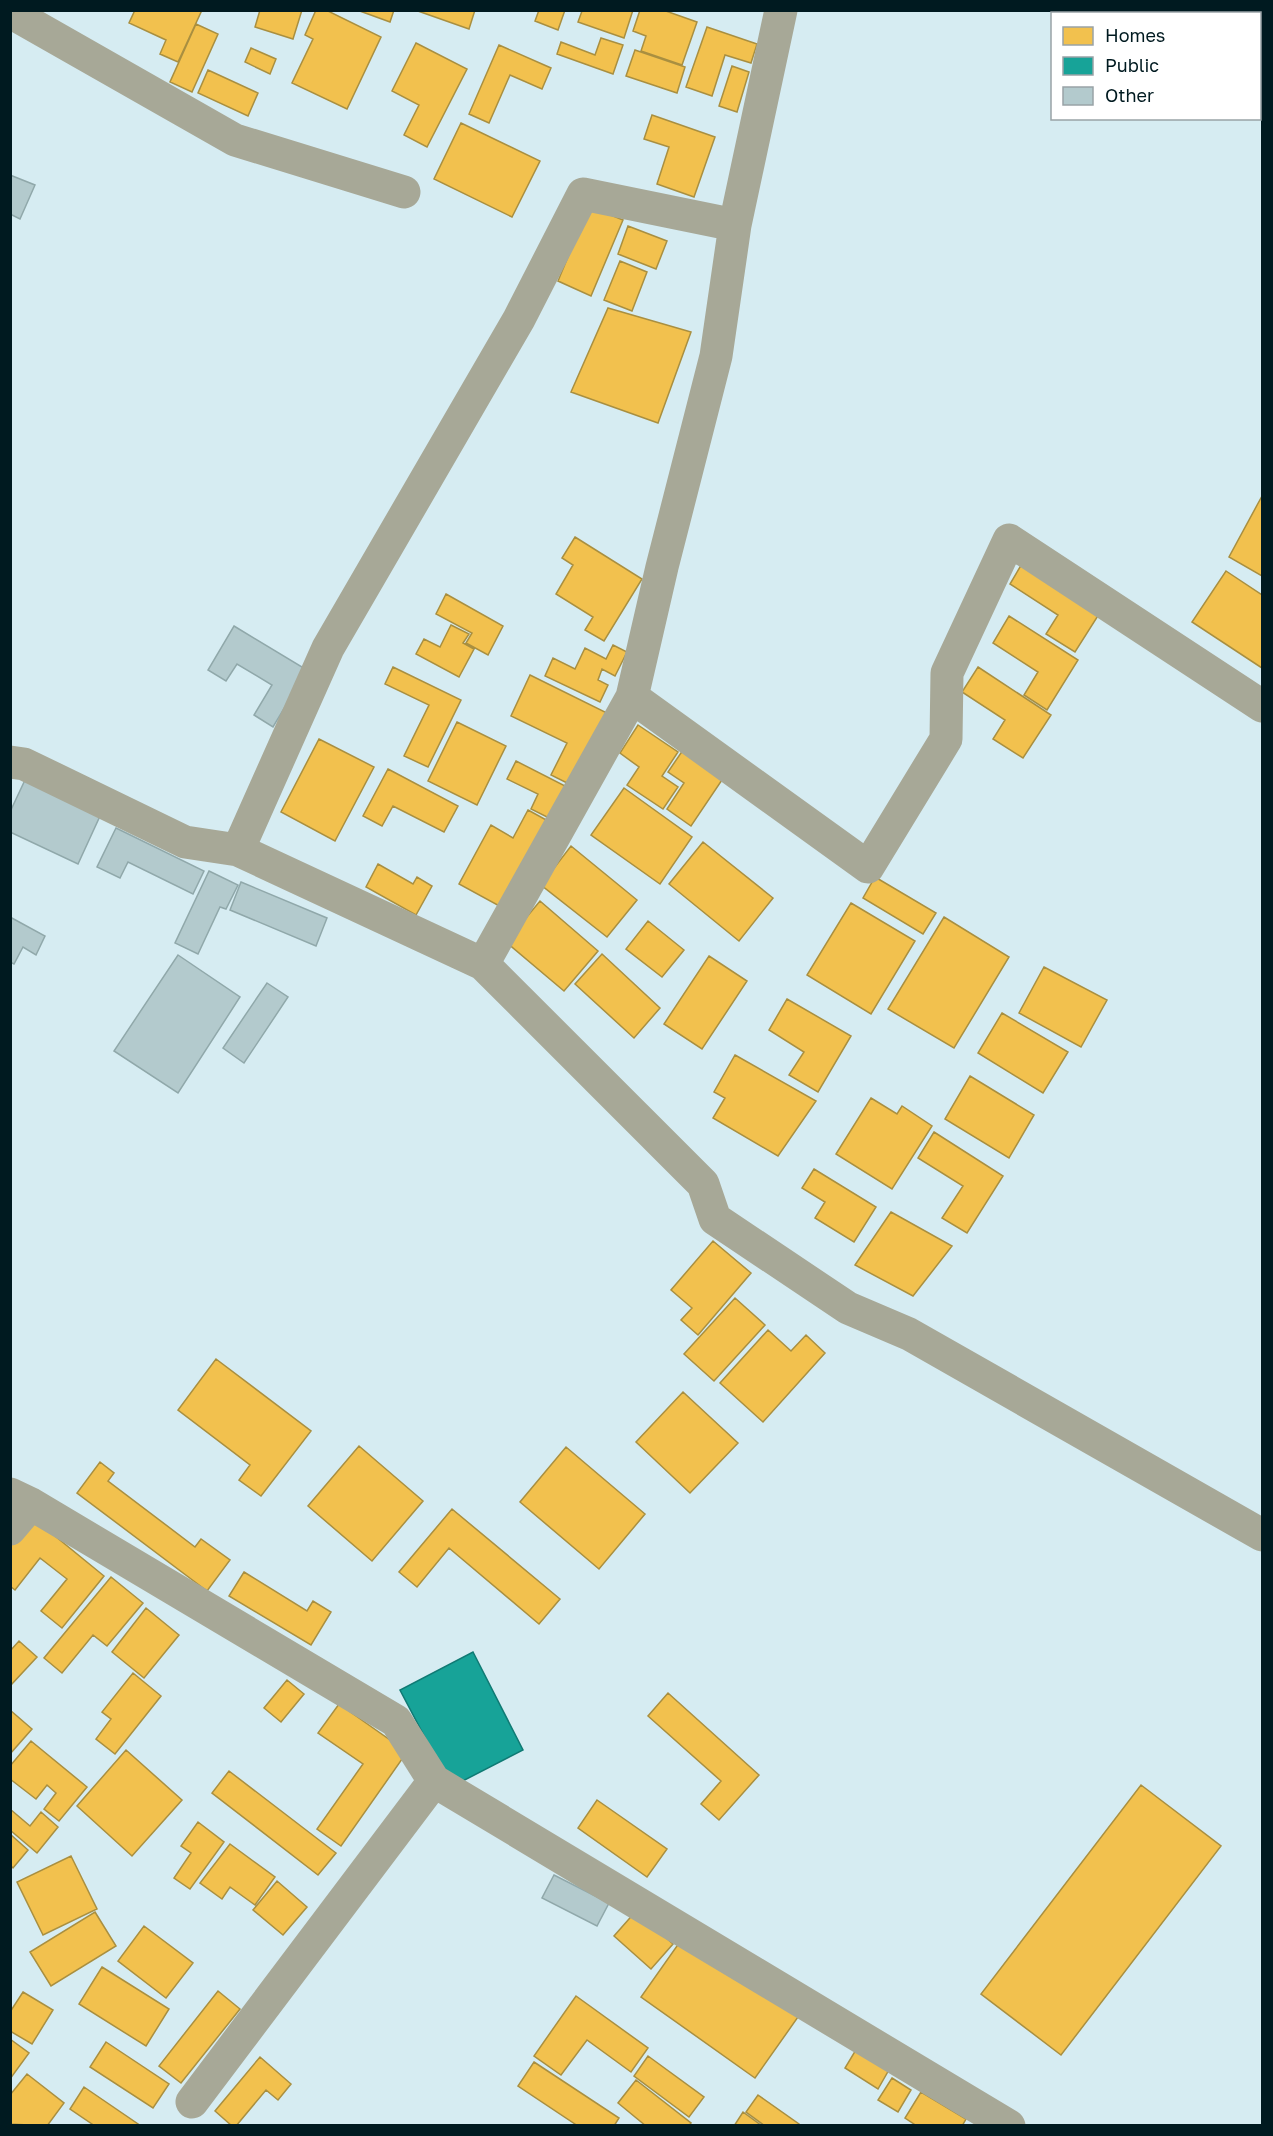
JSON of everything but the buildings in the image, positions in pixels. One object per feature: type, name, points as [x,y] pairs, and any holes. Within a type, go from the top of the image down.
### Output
[{"type":"street","points":[[483,964],[632,697],[662,567],[716,356],[735,225],[781,10]]},
{"type":"street","points":[[10,12],[235,140],[404,192]]},
{"type":"street","points":[[238,850],[328,648],[519,319],[583,194],[735,225]]},
{"type":"street","points":[[632,697],[868,867],[946,739],[947,674],[1009,540],[1263,706]]},
{"type":"street","points":[[10,762],[24,764],[185,842],[238,850],[483,964],[703,1184],[715,1219],[848,1308],[909,1334],[1263,1535]]},
{"type":"street","points":[[10,1529],[21,1499],[396,1721],[434,1780],[1009,2126]]},
{"type":"street","points":[[192,2103],[434,1780]]}]
